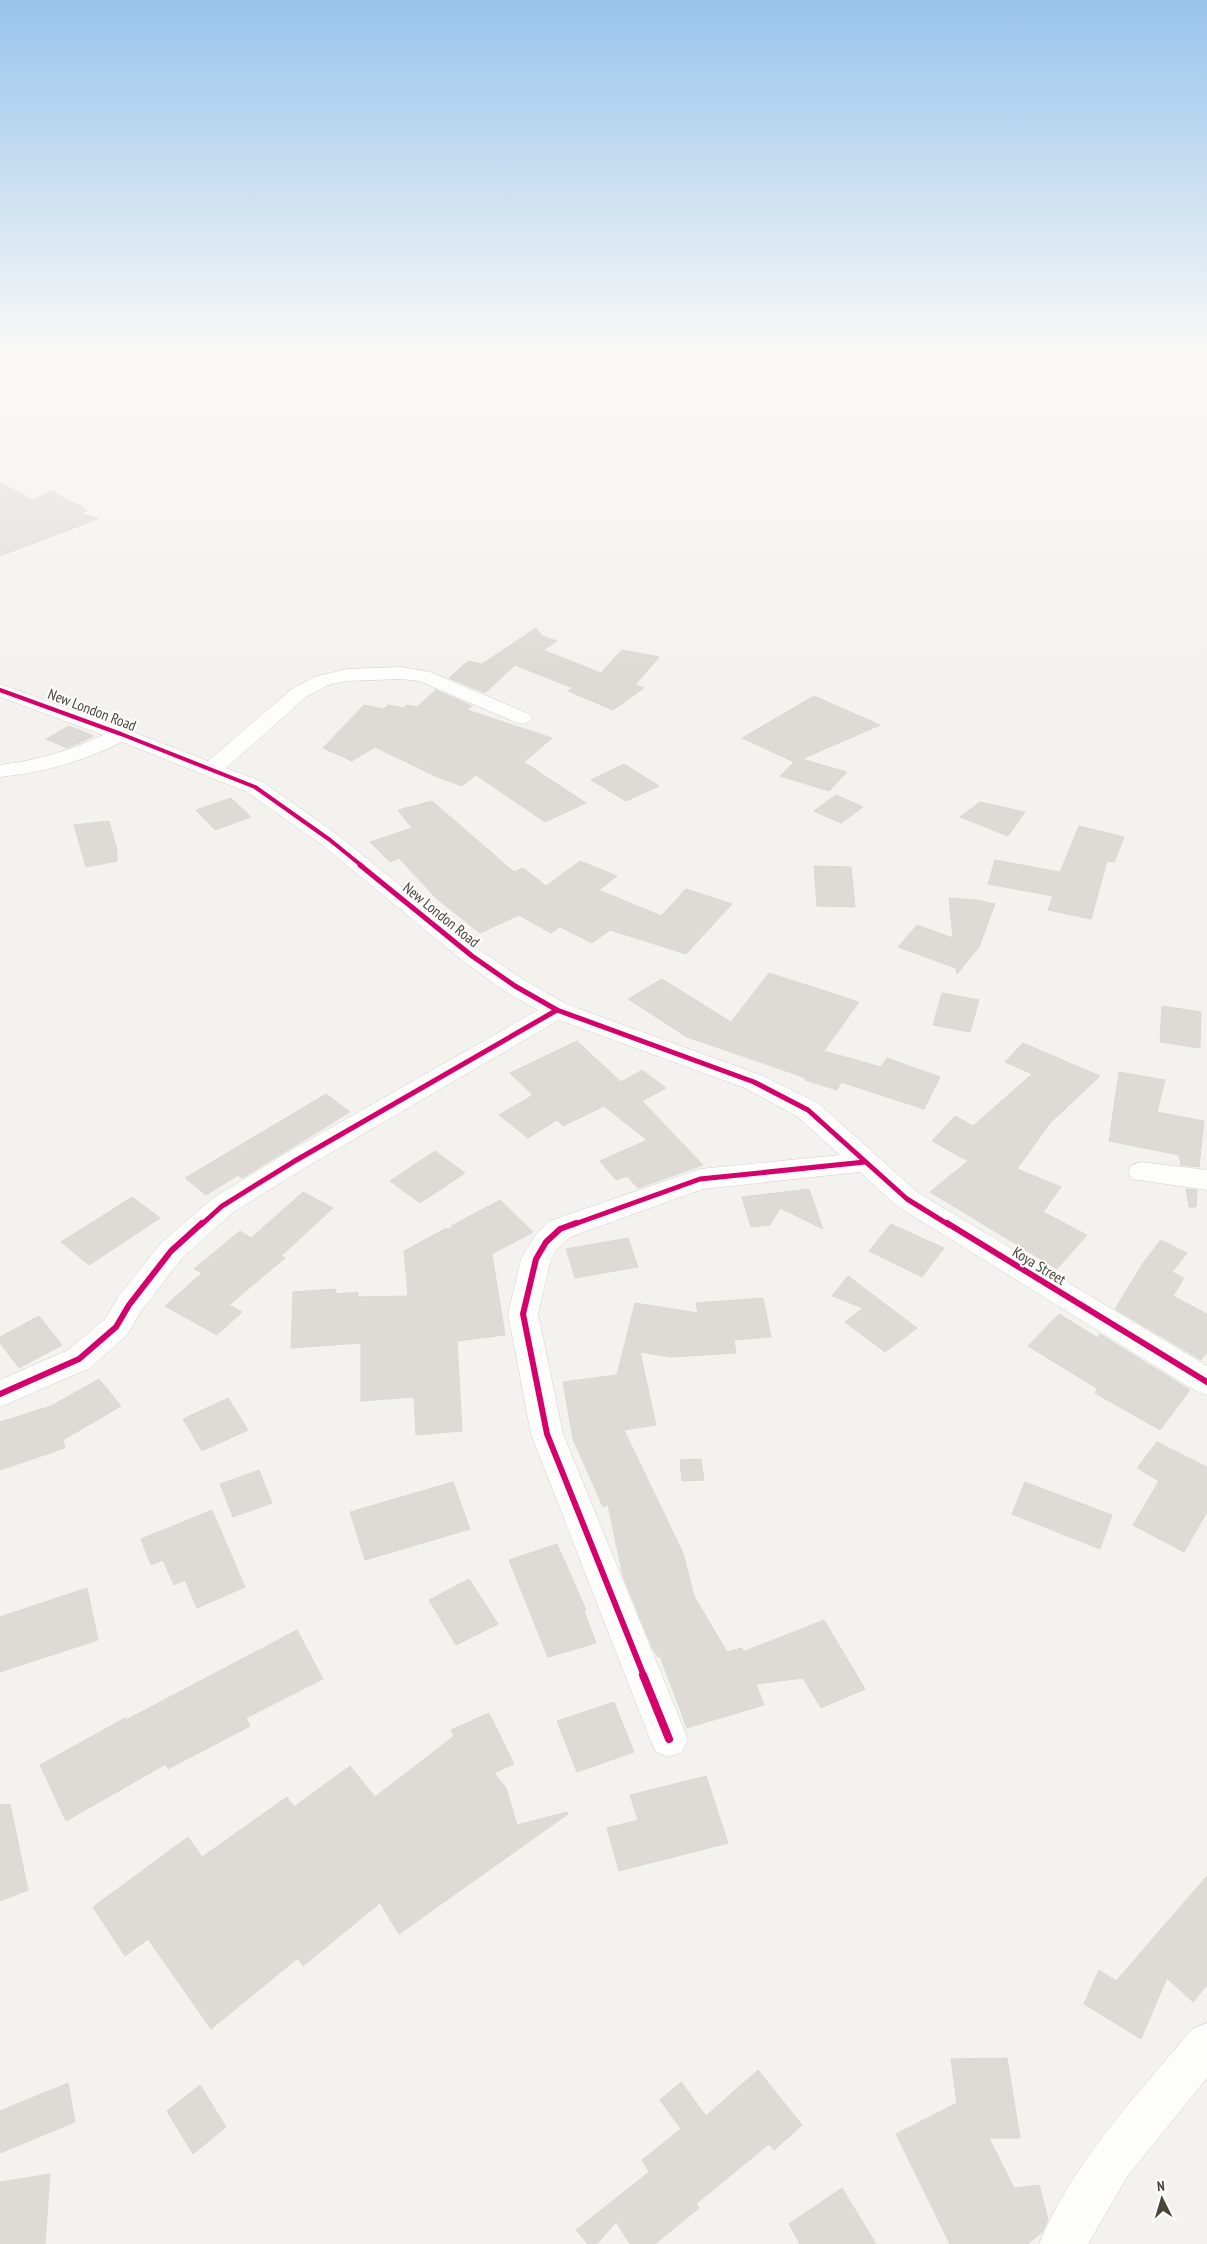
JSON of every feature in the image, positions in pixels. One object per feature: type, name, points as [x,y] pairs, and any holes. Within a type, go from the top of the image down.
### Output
[{"type":"street","points":[[210,770],[299,693],[321,681],[347,675],[401,673],[423,676],[522,718]]},
{"type":"street","name":"New London Road","points":[[0,690],[121,734],[256,787],[330,840],[472,956],[515,986],[557,1010],[754,1082],[808,1110],[865,1162]]},
{"type":"street","points":[[0,771],[30,767],[82,753],[121,734]]},
{"type":"street","points":[[0,1394],[80,1359],[116,1328],[130,1305],[172,1251],[222,1206],[293,1162],[557,1010]]},
{"type":"street","points":[[670,1739],[547,1434],[523,1314],[536,1259],[546,1242],[560,1229],[700,1179],[865,1162]]},
{"type":"street","name":"Koya Street","points":[[865,1162],[907,1199],[1207,1382]]},
{"type":"street","points":[[1142,1172],[1207,1180]]},
{"type":"street","points":[[1062,2244],[1111,2161],[1207,2044]]},
{"type":"building","points":[[0,482],[32,500],[52,491],[87,510],[82,513],[98,519],[0,556]]},
{"type":"building","points":[[536,628],[542,636],[557,641],[543,650],[601,673],[622,650],[659,657],[635,685],[644,688],[613,710],[568,691],[573,688],[515,665],[485,693],[449,678],[468,661],[482,664]]},
{"type":"building","points":[[436,690],[472,706],[467,710],[552,738],[524,762],[586,803],[545,822],[476,775],[462,786],[437,777],[375,747],[352,761],[323,748],[364,705],[384,709],[388,705],[404,708],[407,705],[417,707]]},
{"type":"building","points":[[814,696],[880,725],[802,759],[847,772],[829,791],[780,776],[794,762],[742,738]]},
{"type":"building","points":[[69,726],[94,736],[67,748],[46,739]]},
{"type":"building","points":[[624,764],[659,786],[626,801],[591,780]]},
{"type":"building","points":[[836,795],[863,807],[841,823],[814,811]]},
{"type":"building","points":[[231,798],[251,817],[215,830],[196,810]]},
{"type":"building","points":[[432,801],[514,872],[523,868],[546,886],[580,861],[617,876],[599,890],[661,916],[686,889],[732,904],[686,954],[610,930],[592,943],[560,927],[551,933],[519,915],[480,933],[437,899],[399,858],[390,862],[370,842],[412,828],[398,810]]},
{"type":"building","points":[[980,802],[1025,812],[1008,836],[960,817]]},
{"type":"building","points":[[109,821],[117,850],[117,861],[86,867],[74,825]]},
{"type":"building","points":[[1079,826],[1124,837],[1114,862],[1107,861],[1091,919],[1048,910],[1053,896],[988,884],[995,860],[1060,872]]},
{"type":"building","points":[[814,866],[851,867],[855,907],[817,906]]},
{"type":"building","points":[[949,898],[976,900],[995,904],[979,947],[957,974],[956,968],[898,947],[917,925],[953,938]]},
{"type":"building","points":[[769,973],[859,1002],[824,1051],[881,1067],[887,1058],[940,1077],[924,1109],[841,1082],[837,1090],[687,1037],[628,999],[662,979],[731,1022]]},
{"type":"building","points":[[942,993],[979,1000],[970,1032],[933,1025]]},
{"type":"building","points":[[1162,1006],[1201,1012],[1200,1048],[1160,1042]]},
{"type":"building","points":[[577,1041],[621,1082],[642,1070],[666,1088],[642,1101],[703,1165],[638,1188],[627,1176],[616,1180],[600,1161],[647,1140],[604,1106],[563,1126],[557,1120],[528,1138],[499,1115],[533,1095],[510,1073]]},
{"type":"building","points":[[1023,1043],[1100,1076],[1050,1123],[1017,1169],[1061,1187],[1043,1212],[1087,1235],[1057,1269],[930,1192],[968,1161],[932,1141],[955,1116],[973,1126],[1032,1074],[1005,1062]]},
{"type":"building","points":[[1119,1072],[1165,1080],[1157,1112],[1204,1121],[1199,1167],[1181,1165],[1179,1155],[1109,1141]]},
{"type":"building","points":[[326,1094],[350,1112],[242,1178],[238,1175],[206,1195],[185,1178]]},
{"type":"building","points":[[435,1151],[465,1173],[420,1203],[390,1181]]},
{"type":"building","points":[[809,1189],[823,1229],[780,1208],[770,1225],[751,1227],[742,1197]]},
{"type":"building","points":[[1186,1189],[1197,1190],[1196,1207],[1189,1207]]},
{"type":"building","points":[[303,1192],[333,1208],[281,1256],[285,1258],[229,1305],[242,1312],[217,1335],[165,1306],[202,1273],[194,1269],[240,1231],[251,1238]]},
{"type":"building","points":[[132,1197],[160,1218],[89,1265],[61,1242]]},
{"type":"building","points":[[500,1200],[533,1232],[492,1254],[505,1335],[457,1341],[462,1431],[416,1435],[414,1397],[361,1401],[361,1343],[291,1348],[293,1292],[336,1289],[336,1294],[358,1292],[358,1297],[408,1296],[404,1251],[445,1229],[453,1228],[451,1226]]},
{"type":"building","points":[[891,1224],[944,1248],[922,1277],[869,1251]]},
{"type":"building","points":[[628,1238],[638,1267],[575,1278],[566,1249]]},
{"type":"building","points":[[1161,1240],[1187,1253],[1172,1272],[1184,1278],[1173,1296],[1207,1314],[1207,1352],[1201,1360],[1115,1309],[1143,1263]]},
{"type":"building","points":[[848,1276],[917,1328],[885,1352],[845,1322],[863,1308],[832,1296]]},
{"type":"building","points":[[763,1298],[771,1337],[734,1340],[736,1353],[671,1357],[640,1352],[656,1425],[624,1430],[683,1553],[694,1596],[727,1652],[742,1648],[743,1652],[824,1620],[865,1689],[821,1708],[803,1678],[756,1684],[764,1705],[687,1728],[660,1656],[658,1657],[652,1647],[623,1576],[608,1505],[603,1507],[573,1439],[563,1382],[617,1375],[635,1303],[698,1313],[696,1303]]},
{"type":"building","points":[[1059,1314],[1098,1338],[1100,1334],[1190,1390],[1160,1430],[1095,1393],[1098,1389],[1028,1346]]},
{"type":"building","points":[[39,1316],[62,1345],[19,1368],[0,1343],[0,1337]]},
{"type":"building","points":[[99,1379],[121,1406],[63,1440],[65,1448],[0,1470],[0,1422],[51,1406]]},
{"type":"building","points":[[228,1398],[248,1430],[202,1451],[183,1419]]},
{"type":"building","points":[[1157,1442],[1207,1467],[1207,1512],[1184,1552],[1133,1525],[1159,1481],[1137,1468]]},
{"type":"building","points":[[701,1459],[704,1480],[682,1481],[680,1460]]},
{"type":"building","points":[[259,1470],[272,1503],[233,1517],[220,1484]]},
{"type":"building","points":[[453,1482],[470,1529],[365,1560],[350,1512]]},
{"type":"building","points":[[1025,1482],[1112,1515],[1100,1549],[1012,1514]]},
{"type":"building","points":[[212,1510],[245,1587],[197,1608],[185,1580],[174,1585],[163,1560],[151,1565],[141,1539]]},
{"type":"building","points":[[557,1544],[586,1610],[584,1611],[596,1643],[548,1657],[509,1560]]},
{"type":"building","points":[[469,1579],[498,1624],[456,1645],[429,1600]]},
{"type":"building","points":[[87,1588],[98,1640],[0,1672],[0,1617]]},
{"type":"building","points":[[297,1630],[323,1679],[246,1718],[250,1726],[168,1769],[166,1764],[66,1821],[40,1765],[125,1718],[126,1720]]},
{"type":"building","points":[[614,1702],[634,1752],[577,1772],[557,1721]]},
{"type":"building","points":[[489,1713],[514,1764],[494,1773],[506,1788],[517,1825],[567,1812],[568,1814],[399,1934],[380,1903],[303,1966],[298,1958],[211,2029],[148,1939],[125,1956],[93,1907],[188,1837],[202,1857],[287,1797],[294,1807],[350,1766],[375,1797],[454,1736],[451,1730]]},
{"type":"building","points":[[706,1776],[728,1843],[619,1871],[607,1828],[638,1820],[630,1795]]},
{"type":"building","points":[[10,1804],[28,1890],[0,1901],[0,1805]]},
{"type":"building","points":[[1207,1876],[1207,1985],[1193,2002],[1167,1978],[1141,2039],[1084,2004],[1099,1970],[1116,1981]]},
{"type":"building","points":[[1007,2058],[1020,2138],[989,2138],[1014,2188],[1039,2185],[1048,2219],[1043,2231],[1028,2244],[950,2244],[896,2134],[957,2103],[951,2059]]},
{"type":"building","points":[[758,2070],[802,2125],[774,2150],[769,2144],[696,2204],[699,2208],[655,2244],[630,2244],[616,2222],[597,2244],[588,2244],[576,2230],[649,2172],[642,2160],[681,2129],[660,2100],[681,2082],[706,2116]]},
{"type":"building","points":[[68,2083],[75,2122],[0,2153],[0,2111]]},
{"type":"building","points":[[200,2085],[226,2127],[193,2154],[167,2111]]},
{"type":"building","points":[[50,2174],[45,2244],[0,2244],[0,2182]]},
{"type":"building","points":[[842,2188],[876,2244],[800,2244],[789,2224]]},
{"type":"cycle path","points":[[0,690],[121,734],[255,787],[330,840],[472,956],[515,986],[557,1010],[754,1082],[808,1110],[907,1199],[1207,1382]]},
{"type":"cycle path","points":[[0,1394],[79,1359],[116,1327],[129,1305],[171,1251],[222,1206],[293,1162],[557,1010]]},
{"type":"cycle path","points":[[669,1739],[547,1434],[523,1314],[536,1259],[546,1242],[560,1229],[700,1179],[865,1162]]}]
